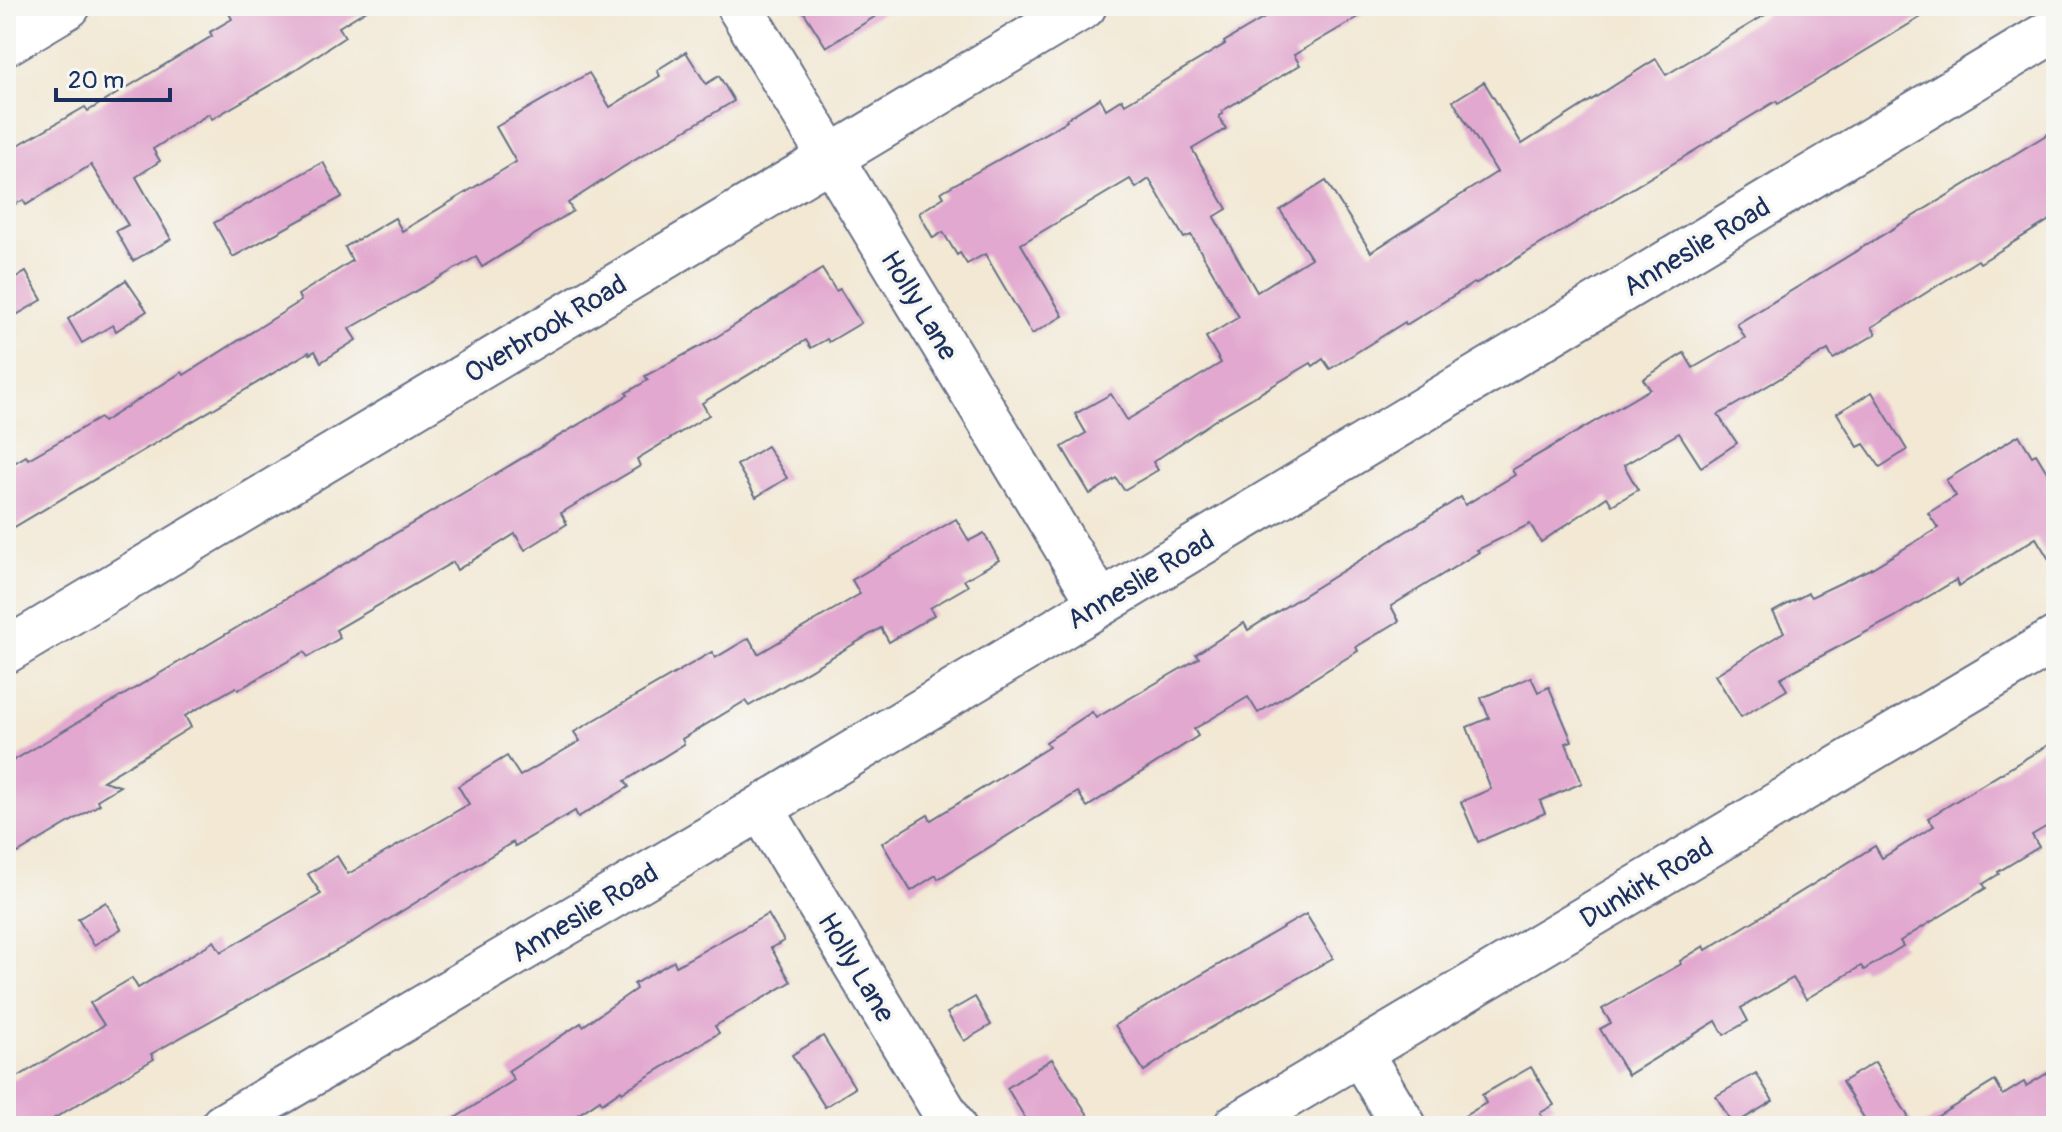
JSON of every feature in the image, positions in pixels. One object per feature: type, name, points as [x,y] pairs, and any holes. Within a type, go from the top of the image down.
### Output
[{"type":"street","points":[[6,43],[68,6]]},
{"type":"street","name":"Holly Lane","points":[[739,6],[1100,603]]},
{"type":"street","name":"Overbrook Road","points":[[6,651],[1084,6]]},
{"type":"street","name":"Anneslie Road","points":[[223,1126],[761,808],[2056,29]]},
{"type":"street","name":"Dunkirk Road","points":[[1236,1126],[2056,639]]},
{"type":"street","name":"Holly Lane","points":[[761,808],[953,1126]]},
{"type":"street","points":[[1360,1053],[1404,1126]]},
{"type":"building","points":[[225,6],[373,6],[339,27],[345,37],[284,77],[212,119],[209,114],[153,149],[160,161],[136,177],[171,239],[133,261],[116,231],[128,225],[91,165],[26,205],[23,200],[6,210],[6,152],[85,107],[88,111],[212,36],[210,32],[232,19]]},
{"type":"building","points":[[800,6],[892,6],[826,47]]},
{"type":"building","points":[[1260,6],[1377,6],[1294,55],[1300,65],[1222,111],[1223,114],[1219,116],[1226,129],[1192,149],[1227,209],[1214,217],[1257,292],[1311,258],[1280,210],[1326,181],[1371,252],[1497,172],[1453,101],[1484,82],[1522,144],[1656,59],[1666,75],[1780,6],[1939,6],[1330,369],[1323,359],[1313,366],[1311,363],[1218,418],[1153,462],[1158,470],[1124,490],[1116,478],[1090,494],[1062,447],[1086,433],[1075,414],[1111,394],[1127,420],[1221,363],[1206,337],[1239,317],[1191,235],[1184,238],[1149,179],[1136,188],[1130,179],[1021,244],[1063,316],[1032,334],[985,254],[967,264],[960,253],[957,255],[943,232],[933,238],[919,213],[944,197],[941,192],[1067,121],[1100,98],[1106,109],[1122,99],[1125,104],[1225,44],[1266,17]]},
{"type":"building","points":[[686,52],[706,84],[719,76],[734,101],[568,203],[573,211],[482,267],[476,257],[349,329],[356,340],[321,362],[315,351],[309,352],[6,532],[6,468],[100,418],[103,422],[301,301],[298,295],[352,261],[345,247],[395,218],[402,231],[516,162],[496,127],[589,73],[610,107],[660,76],[657,70]]},
{"type":"building","points":[[2056,129],[2056,216],[1980,263],[1978,260],[1872,327],[1876,334],[1833,359],[1828,350],[1718,415],[1737,443],[1701,467],[1679,433],[1624,465],[1638,490],[1612,505],[1607,497],[1541,542],[1530,524],[1477,550],[1479,552],[1391,606],[1399,621],[1356,647],[1358,651],[1258,713],[1248,697],[1194,729],[1198,736],[1087,807],[1078,792],[938,879],[936,875],[911,891],[882,843],[928,815],[931,820],[1049,747],[1046,742],[1092,712],[1096,718],[1199,658],[1196,654],[1244,623],[1248,630],[1461,497],[1465,505],[1515,475],[1512,470],[1650,389],[1643,379],[1684,353],[1693,368],[1745,338],[1737,324]]},
{"type":"building","points":[[323,162],[342,197],[233,257],[214,223]]},
{"type":"building","points":[[822,269],[836,291],[840,289],[861,323],[829,342],[827,339],[811,348],[806,340],[702,403],[709,415],[637,459],[640,466],[561,513],[567,524],[525,550],[515,534],[457,570],[453,562],[336,630],[340,638],[308,657],[304,652],[185,716],[191,727],[103,781],[120,786],[97,800],[100,804],[18,853],[16,851],[6,857],[6,765],[628,395],[626,393],[648,380],[645,376],[712,340]]},
{"type":"building","points":[[26,272],[42,300],[6,321],[6,284]]},
{"type":"building","points":[[126,280],[147,311],[116,331],[113,325],[82,343],[68,319]]},
{"type":"building","points":[[1872,392],[1907,450],[1880,467],[1864,444],[1858,447],[1837,413]]},
{"type":"building","points":[[2019,435],[2032,456],[2036,454],[2056,487],[2056,571],[2036,538],[1959,586],[1956,580],[1893,618],[1780,678],[1787,690],[1741,717],[1715,675],[1784,632],[1773,612],[1808,593],[1811,597],[1872,568],[1938,528],[1928,513],[1956,496],[1946,480]]},
{"type":"building","points":[[767,446],[787,478],[756,497],[737,465]]},
{"type":"building","points":[[956,519],[969,541],[984,533],[999,560],[964,580],[968,586],[930,608],[934,615],[889,642],[881,628],[749,706],[745,701],[682,739],[684,744],[625,781],[629,787],[578,817],[575,811],[515,846],[513,842],[354,941],[151,1054],[154,1059],[41,1126],[6,1126],[6,1084],[104,1025],[90,1003],[132,978],[138,988],[214,941],[221,952],[321,894],[308,874],[337,856],[348,874],[469,804],[458,786],[507,756],[520,776],[580,741],[574,732],[712,652],[715,658],[749,638],[758,654],[860,594],[852,580]]},
{"type":"building","points":[[1531,677],[1538,692],[1549,687],[1572,741],[1566,743],[1582,783],[1540,801],[1545,813],[1478,842],[1461,802],[1491,789],[1467,727],[1489,718],[1481,698]]},
{"type":"building","points":[[2056,740],[2056,821],[2032,835],[2039,847],[1998,872],[1983,884],[1986,888],[1900,941],[1903,946],[1864,970],[1861,966],[1806,999],[1793,978],[1741,1008],[1748,1021],[1724,1035],[1716,1021],[1628,1075],[1600,1029],[1611,1023],[1602,1009],[1681,964],[1680,961],[1704,946],[1706,950],[1875,846],[1882,858],[1934,826],[1928,818]]},
{"type":"building","points":[[106,902],[121,929],[94,945],[78,919]]},
{"type":"building","points":[[768,914],[784,941],[771,948],[791,982],[715,1026],[719,1033],[622,1092],[602,1103],[600,1100],[561,1126],[443,1126],[514,1080],[508,1071],[581,1023],[583,1026],[636,989],[634,984],[674,961],[676,966]]},
{"type":"building","points":[[1306,914],[1333,958],[1188,1041],[1144,1071],[1115,1025]]},
{"type":"building","points":[[975,997],[991,1025],[964,1041],[947,1013]]},
{"type":"building","points":[[823,1036],[855,1088],[825,1107],[792,1055]]},
{"type":"building","points":[[1052,1059],[1095,1126],[1030,1126],[1007,1088]]},
{"type":"building","points":[[1875,1062],[1914,1126],[1869,1126],[1842,1082]]},
{"type":"building","points":[[1531,1067],[1554,1105],[1540,1113],[1548,1126],[1448,1126],[1486,1103],[1482,1095]]},
{"type":"building","points":[[2056,1068],[2056,1126],[1922,1126],[1995,1081],[2003,1095],[2024,1082],[2026,1086]]},
{"type":"building","points":[[1756,1073],[1773,1101],[1733,1125],[1716,1096]]}]
